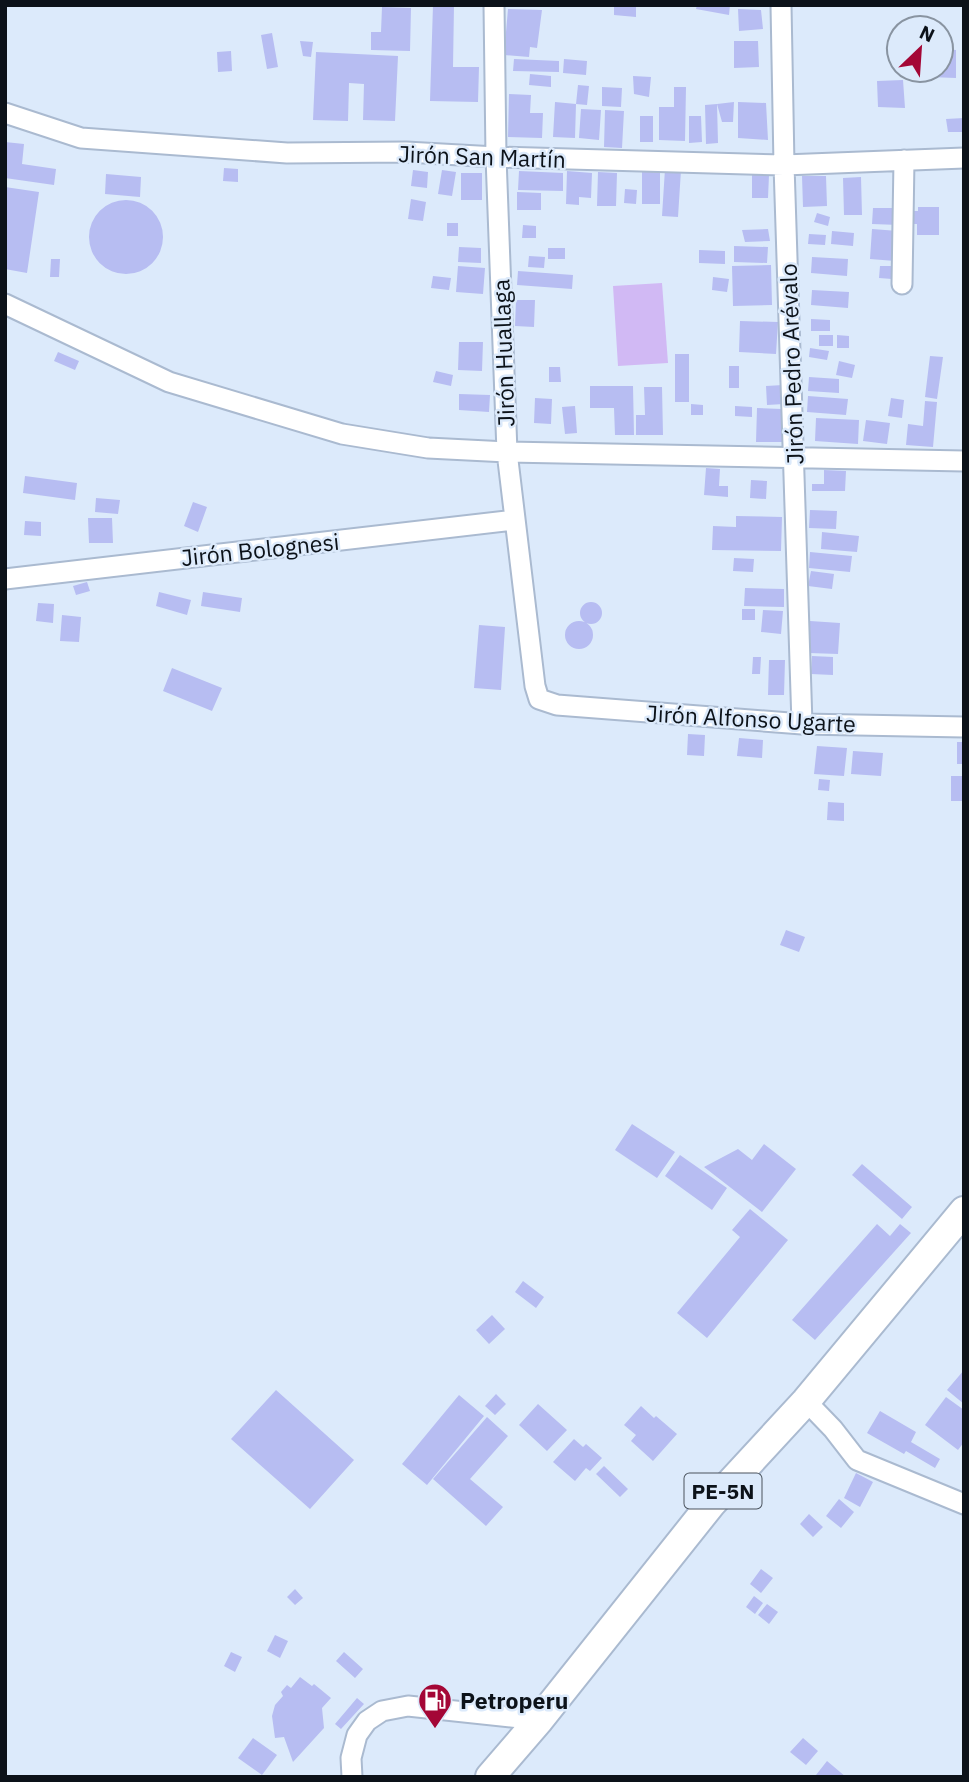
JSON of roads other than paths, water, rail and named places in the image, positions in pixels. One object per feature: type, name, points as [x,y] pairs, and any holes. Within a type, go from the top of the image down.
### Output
[{"type":"highway","name":"PE-5N","points":[[489,1777],[540,1720],[711,1504],[806,1401],[964,1211]]},
{"type":"street","name":"Jirón Huallaga","points":[[494,5],[496,157],[507,452],[535,686],[539,699]]},
{"type":"street","name":"Jirón Pedro Arévalo","points":[[781,5],[802,724]]},
{"type":"street","name":"Jirón San Martín","points":[[5,113],[81,138],[287,153],[406,152],[784,165],[964,158]]},
{"type":"street","points":[[902,284],[904,160]]},
{"type":"street","points":[[5,304],[169,383],[342,434],[428,447],[507,452],[964,461]]},
{"type":"street","name":"Jirón Bolognesi","points":[[5,579],[514,520]]},
{"type":"street","name":"Jirón Alfonso Ugarte","points":[[539,699],[557,705],[802,724],[964,727]]},
{"type":"street","points":[[806,1401],[833,1429],[857,1460],[964,1504]]},
{"type":"street","points":[[352,1777],[351,1758],[357,1735],[367,1721],[382,1711],[408,1706],[540,1720]]},
{"type":"place","name":"Petroperu","points":[[435,1730]]}]
